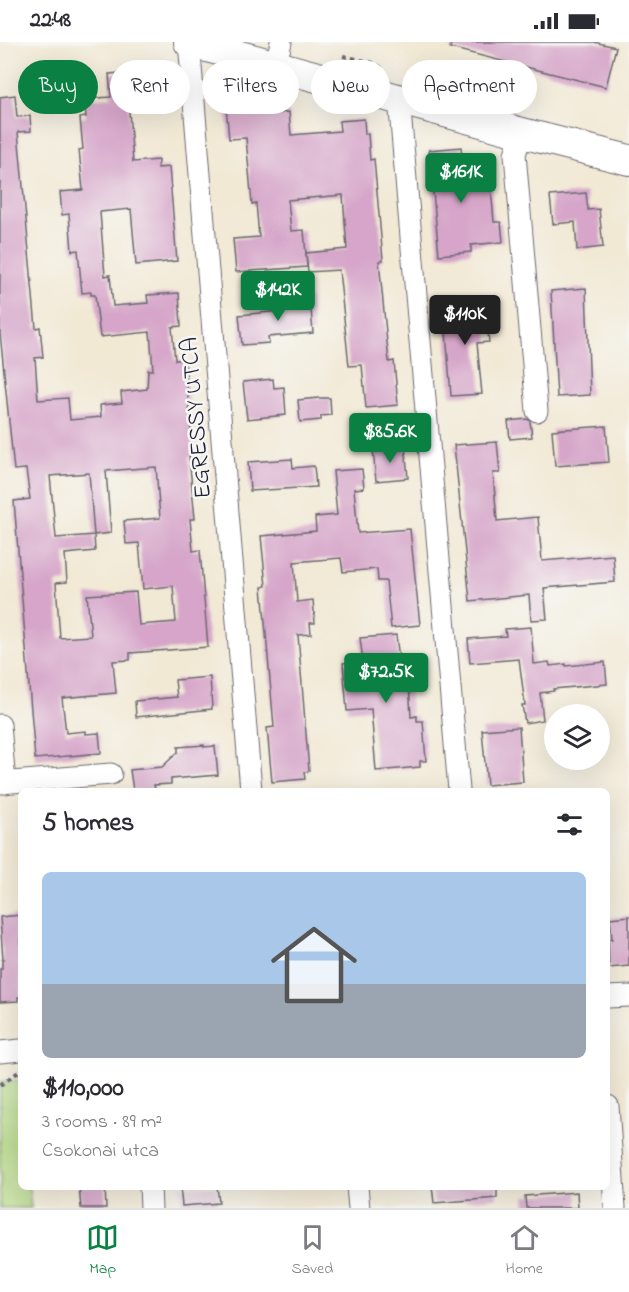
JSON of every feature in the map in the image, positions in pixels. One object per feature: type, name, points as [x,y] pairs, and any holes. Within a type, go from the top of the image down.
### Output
[{"type":"main road","points":[[189,42],[279,54],[399,99],[629,160]]},
{"type":"street","name":"EGRESSY UTCA","points":[[189,42],[251,788]]},
{"type":"street","points":[[399,99],[459,788]]},
{"type":"street","points":[[522,133],[515,154],[537,411]]},
{"type":"street","points":[[0,725],[2,783],[111,774]]},
{"type":"street","points":[[610,997],[629,996]]},
{"type":"street","points":[[0,1052],[18,1050]]},
{"type":"street","points":[[610,1135],[615,1208]]},
{"type":"street","points":[[150,1190],[151,1208]]},
{"type":"street","points":[[357,1190],[359,1208]]},
{"type":"path","points":[[0,1085],[18,1072]]},
{"type":"green space","points":[[18,1080],[18,1190],[29,1190],[31,1208],[0,1208],[0,1082]]},
{"type":"building","points":[[451,42],[594,42],[616,47],[606,87],[537,70],[537,60],[498,60],[450,48]]},
{"type":"building","points":[[15,95],[17,117],[30,116],[31,131],[18,132],[36,328],[40,327],[43,357],[35,358],[38,400],[68,398],[70,420],[101,417],[100,405],[122,403],[121,392],[147,389],[148,370],[153,370],[150,332],[100,337],[95,295],[91,295],[91,292],[82,293],[78,250],[72,251],[69,214],[62,215],[60,192],[83,190],[79,150],[83,149],[80,118],[86,117],[86,114],[98,114],[98,98],[110,97],[110,114],[129,114],[133,162],[158,160],[158,168],[169,167],[177,261],[136,265],[131,209],[100,212],[105,276],[110,275],[113,306],[148,303],[147,295],[179,293],[181,326],[172,327],[175,360],[185,360],[193,456],[189,456],[195,519],[190,519],[193,551],[200,550],[208,647],[130,653],[130,660],[113,661],[116,693],[62,698],[66,733],[86,731],[86,734],[99,733],[101,753],[35,759],[14,501],[30,499],[26,469],[14,470],[0,333],[0,97]],"holes":[[[156,467],[160,518],[124,521],[126,544],[139,543],[143,589],[173,586],[176,622],[139,625],[136,592],[87,595],[91,636],[60,638],[56,583],[67,582],[65,554],[95,551],[94,535],[111,533],[106,471]],[[89,473],[94,535],[56,538],[50,476]]]},
{"type":"building","points":[[227,114],[289,114],[291,135],[340,131],[339,121],[364,119],[370,160],[374,159],[383,260],[379,261],[389,362],[394,361],[398,405],[366,408],[362,365],[349,366],[339,270],[308,272],[306,253],[347,249],[343,195],[288,200],[291,231],[304,230],[307,267],[236,272],[233,239],[259,237],[256,203],[252,204],[246,138],[229,139]]},
{"type":"building","points":[[461,147],[462,159],[474,158],[477,188],[491,187],[494,222],[501,222],[503,242],[471,245],[471,252],[439,255],[429,150]]},
{"type":"building","points":[[586,193],[588,210],[599,209],[603,247],[577,250],[575,222],[553,224],[550,196]]},
{"type":"building","points":[[586,288],[590,395],[557,397],[551,291]]},
{"type":"building","points":[[310,297],[313,333],[268,337],[269,343],[242,345],[239,315],[280,311],[280,300]]},
{"type":"building","points":[[485,303],[489,342],[477,343],[482,394],[451,396],[444,306]]},
{"type":"building","points":[[273,379],[274,388],[284,387],[286,415],[247,419],[243,382]]},
{"type":"building","points":[[330,398],[331,415],[321,416],[321,420],[300,422],[298,400]]},
{"type":"building","points":[[527,419],[530,421],[532,437],[510,439],[508,421]]},
{"type":"building","points":[[606,426],[609,462],[555,466],[552,430]]},
{"type":"building","points":[[497,442],[500,473],[493,473],[497,521],[538,517],[542,561],[613,555],[615,582],[544,588],[547,619],[531,620],[529,595],[470,601],[454,445]]},
{"type":"building","points":[[405,446],[408,478],[376,481],[373,449]]},
{"type":"building","points":[[292,459],[293,468],[314,466],[316,487],[250,491],[248,462]]},
{"type":"building","points":[[362,469],[364,488],[354,489],[358,533],[410,529],[420,625],[391,628],[386,581],[378,581],[377,569],[343,572],[341,558],[294,562],[297,602],[313,600],[315,623],[310,623],[311,634],[298,635],[309,771],[304,772],[305,779],[272,782],[267,728],[274,727],[262,587],[266,586],[261,536],[316,531],[315,517],[337,515],[333,471]]},
{"type":"building","points":[[531,627],[534,664],[549,662],[550,666],[566,664],[566,666],[605,662],[607,684],[553,689],[554,691],[540,693],[543,720],[525,723],[519,659],[470,663],[468,639],[506,636],[505,629]]},
{"type":"building","points":[[396,635],[402,683],[409,682],[411,717],[417,716],[417,721],[423,721],[426,761],[420,761],[420,767],[376,771],[371,709],[347,711],[343,663],[363,661],[360,638]]},
{"type":"building","points":[[210,677],[212,709],[136,717],[135,701],[177,697],[175,680]]},
{"type":"building","points":[[519,727],[523,782],[487,785],[482,730]]},
{"type":"building","points":[[215,746],[218,775],[171,779],[171,784],[154,785],[155,788],[133,788],[130,770],[162,767],[178,752],[178,747]]},
{"type":"building","points":[[18,915],[18,1001],[0,1002],[0,969],[2,969],[3,960],[0,917]]},
{"type":"building","points":[[629,916],[629,966],[610,968],[610,939],[612,939],[610,918]]},
{"type":"building","points":[[79,1190],[105,1190],[106,1208],[81,1208]]},
{"type":"building","points":[[180,1190],[217,1190],[219,1203],[182,1206]]},
{"type":"building","points":[[432,1190],[497,1190],[497,1198],[434,1203]]},
{"type":"building","points":[[577,1192],[578,1208],[526,1208],[525,1196]]}]
